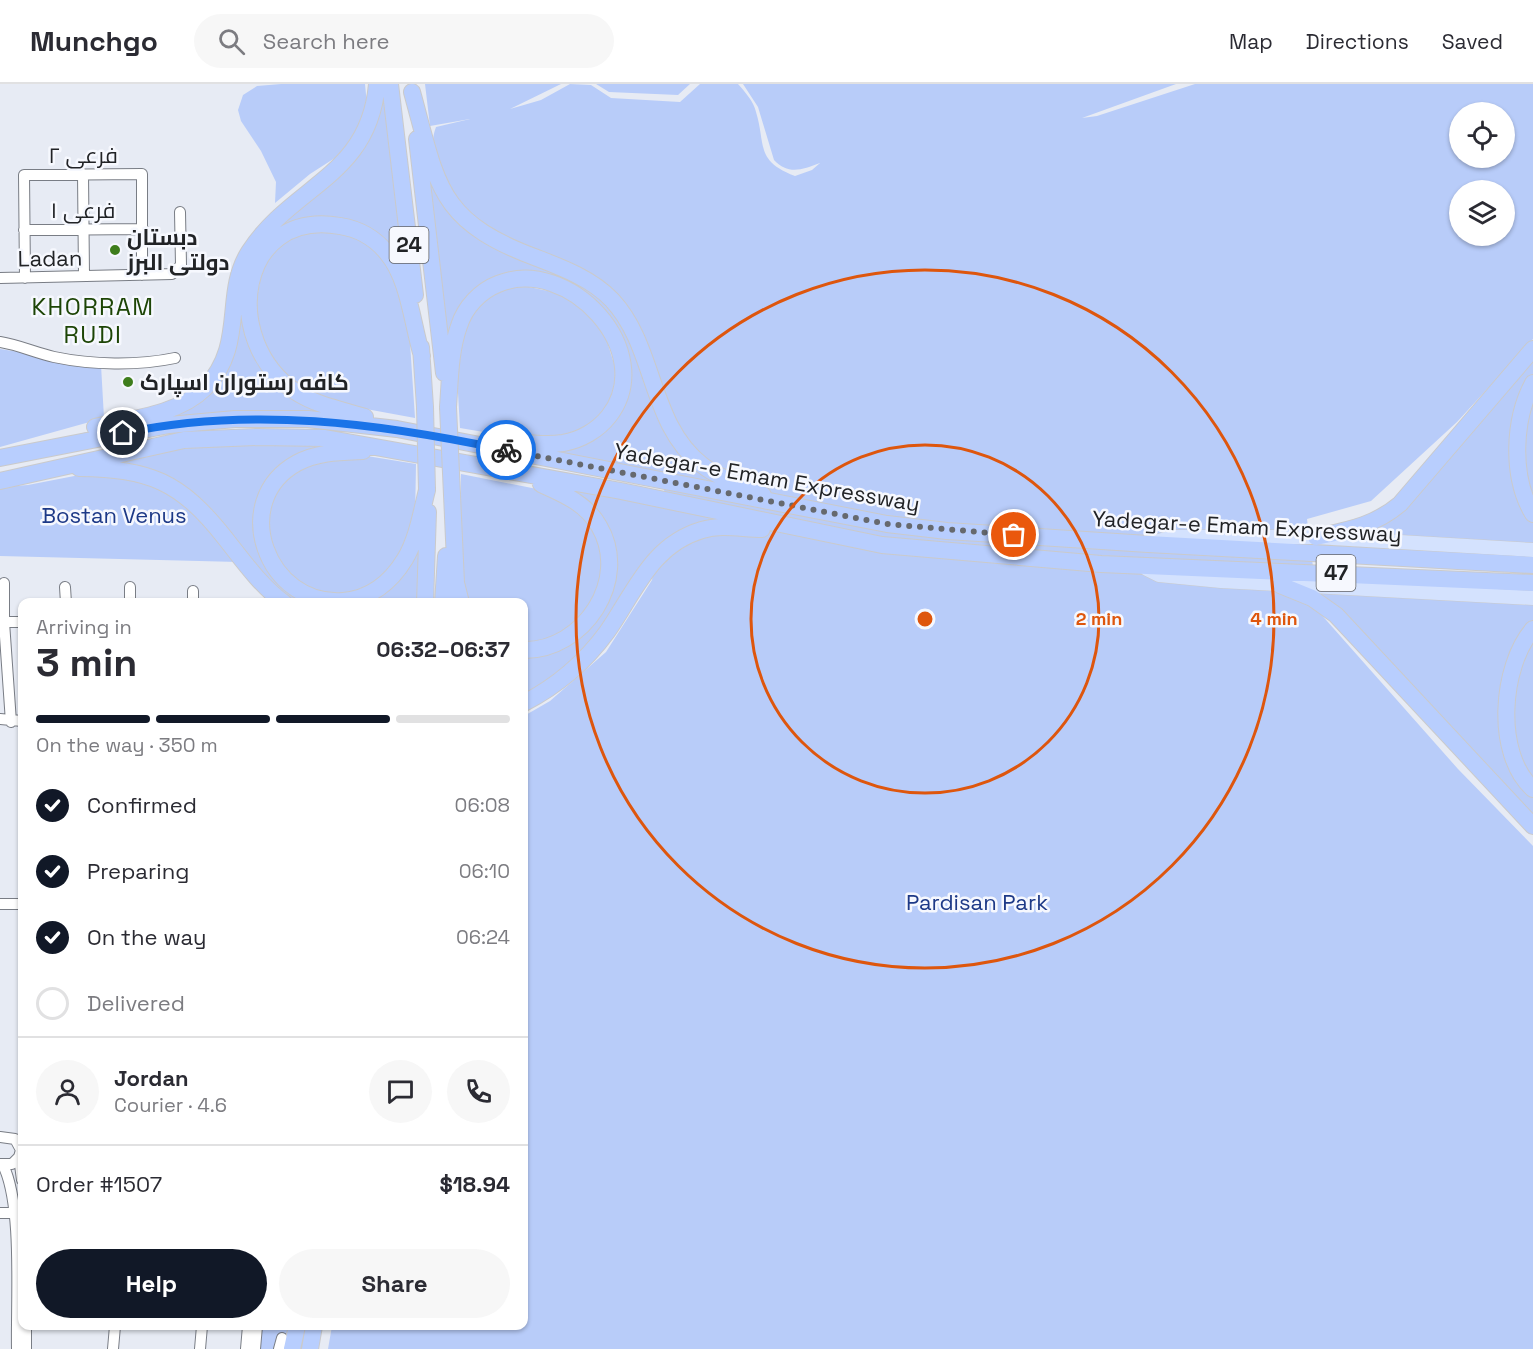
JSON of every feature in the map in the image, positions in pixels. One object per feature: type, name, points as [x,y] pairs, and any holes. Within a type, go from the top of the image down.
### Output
[{"type":"highway","points":[[0,457],[30,444],[177,406],[205,387],[220,369],[228,353],[239,282],[248,254],[270,228],[341,166],[359,145],[374,111],[377,84]]},
{"type":"highway","name":"24","points":[[390,84],[422,356],[428,490],[425,598]]},
{"type":"highway","points":[[411,88],[438,183],[464,219],[499,244],[569,271],[601,290],[623,314],[633,330],[665,417],[686,450],[713,473],[783,504]]},
{"type":"highway","name":"24","points":[[411,88],[448,407],[452,495],[443,598]]},
{"type":"highway","points":[[397,429],[307,398],[287,384],[268,364],[254,339],[248,315],[248,287],[259,261],[280,238],[311,226],[335,225],[352,228],[367,235],[387,252],[401,276],[422,356]]},
{"type":"highway","points":[[448,407],[453,347],[459,324],[472,302],[482,293],[504,281],[535,279],[568,291],[598,314],[615,338],[621,353],[624,379],[618,401],[605,421],[587,435],[557,444],[481,436],[459,441]]},
{"type":"highway","points":[[1316,537],[1365,526],[1387,515],[1400,504],[1533,349]]},
{"type":"highway","points":[[1533,383],[1524,404],[1518,440],[1520,476],[1524,496],[1533,513]]},
{"type":"highway","name":"Yadegar-e Emam Expressway","points":[[0,457],[153,427],[201,421],[308,419],[397,429],[887,524],[947,531],[1148,544],[1533,565]]},
{"type":"highway","name":"Yadegar-e Emam Expressway","points":[[0,481],[149,446],[205,438],[325,438],[521,475],[621,491],[882,545],[942,552],[1140,565],[1533,583]]},
{"type":"highway","points":[[315,598],[302,593],[280,576],[266,553],[261,527],[265,501],[279,478],[298,462],[321,454],[395,450]]},
{"type":"highway","points":[[57,468],[119,468],[138,472],[176,489],[210,520],[264,586],[278,598]]},
{"type":"highway","points":[[521,475],[584,507],[600,527],[609,565],[601,597],[579,630],[553,646],[528,649]]},
{"type":"highway","points":[[354,598],[376,590],[392,576],[409,552],[428,490]]},
{"type":"highway","points":[[452,495],[456,583],[460,598]]},
{"type":"highway","points":[[528,700],[577,668],[607,631],[647,567],[672,544],[704,529],[727,527],[760,529],[782,526]]},
{"type":"highway","points":[[1280,585],[1312,598],[1336,615],[1533,826]]},
{"type":"highway","points":[[1533,629],[1516,657],[1506,710],[1506,727],[1520,773],[1533,789]]},
{"type":"highway","points":[[285,1345],[294,1330]]},
{"type":"highway","points":[[310,1349],[313,1330]]},
{"type":"main road","points":[[1148,544],[1173,537],[1316,537],[1533,550]]},
{"type":"main road","points":[[1140,565],[1159,575],[1280,585],[1533,598]]},
{"type":"street","name":"فرعی ۲","points":[[24,230],[24,175],[83,174],[142,174],[142,229]]},
{"type":"street","points":[[83,174],[84,276]]},
{"type":"street","name":"Ladan","points":[[0,278],[172,274],[181,265],[180,212]]},
{"type":"street","points":[[142,229],[142,275]]},
{"type":"street","name":"فرعی ۱","points":[[24,230],[142,229]]},
{"type":"street","points":[[24,230],[25,278]]},
{"type":"street","points":[[0,342],[64,359],[135,364],[175,358]]},
{"type":"street","points":[[0,727],[5,720],[2,622],[4,583]]},
{"type":"street","points":[[65,587],[66,598]]},
{"type":"street","points":[[130,587],[130,598]]},
{"type":"street","points":[[193,591],[193,598]]},
{"type":"street","points":[[2,622],[18,622]]},
{"type":"street","points":[[0,904],[18,904]]},
{"type":"street","points":[[0,1137],[18,1139]]},
{"type":"street","points":[[17,1349],[15,1213],[11,1185],[1,1164],[12,1164],[18,1159]]},
{"type":"street","points":[[11,1185],[14,1175],[18,1176]]},
{"type":"street","points":[[0,1213],[15,1213]]},
{"type":"street","points":[[26,1330],[26,1349]]},
{"type":"street","points":[[113,1349],[115,1330]]},
{"type":"street","points":[[200,1349],[202,1330]]},
{"type":"street","points":[[246,1349],[248,1330]]},
{"type":"street","points":[[255,1349],[257,1330]]},
{"type":"green space","points":[[365,84],[368,115],[352,147],[310,174],[275,203],[276,182],[261,151],[241,121],[238,110],[243,95],[257,86]]},
{"type":"green space","points":[[382,84],[407,255],[403,272],[339,222],[266,246],[250,339],[328,414],[18,451],[101,428],[209,389],[258,246],[349,162]]},
{"type":"green space","name":"Pardisan Park","points":[[425,84],[561,84],[510,109],[541,100],[570,84],[591,85],[611,98],[680,102],[700,84],[738,84],[755,108],[764,151],[768,158],[782,170],[795,176],[812,170],[820,163],[795,170],[785,168],[774,160],[758,107],[743,84],[1176,84],[1082,118],[1097,116],[1195,84],[1533,84],[1533,339],[1457,422],[1371,501],[1307,519],[1316,591],[1533,600],[1533,623],[1516,649],[1507,675],[1503,730],[1512,766],[1521,781],[1533,793],[1533,822],[1337,611],[1317,597],[1319,612],[1458,769],[1533,846],[1533,1349],[328,1349],[331,1330],[528,1330],[528,714],[550,701],[606,652],[652,580],[656,553],[630,580],[604,626],[581,655],[555,678],[528,695],[528,652],[549,649],[571,639],[590,623],[604,603],[612,580],[613,556],[607,532],[593,510],[579,498],[550,484],[662,506],[666,477],[480,440],[519,445],[560,446],[578,442],[595,434],[610,421],[621,403],[627,364],[614,329],[587,300],[553,281],[516,276],[483,287],[459,317],[449,371],[421,137],[430,169],[441,193],[465,226],[501,247],[579,281],[601,295],[614,308],[633,338],[655,406],[671,437],[673,428],[668,400],[643,341],[623,307],[615,297],[590,277],[505,241],[474,220],[461,207],[438,165],[433,144],[436,127],[470,119],[430,126]]},
{"type":"green space","points":[[596,84],[690,84],[678,95],[609,92]]},
{"type":"green space","points":[[317,229],[358,236],[393,268],[409,328],[415,418],[339,404],[289,381],[257,336],[255,279],[281,242]]},
{"type":"green space","points":[[515,284],[567,295],[603,329],[619,379],[607,411],[576,435],[519,438],[460,428],[456,358],[460,335],[480,301]]},
{"type":"green space","points":[[0,349],[101,365],[104,418],[0,447]]},
{"type":"green space","points":[[1533,354],[1533,377],[1515,434],[1533,522],[1533,545],[1345,535],[1367,529]]},
{"type":"green space","points":[[1533,391],[1533,506],[1528,496],[1523,431]]},
{"type":"green space","points":[[237,442],[356,448],[287,464],[258,539],[314,598],[286,598],[220,526],[117,464],[150,453]]},
{"type":"green space","points":[[367,456],[416,464],[415,520],[397,565],[362,592],[317,595],[281,571],[266,522],[277,487],[301,465]]},
{"type":"green space","name":"Bostan Venus","points":[[100,471],[176,492],[239,562],[0,556],[0,487],[28,485]]},
{"type":"green space","points":[[461,474],[542,490],[568,501],[595,529],[604,566],[593,605],[568,633],[528,644],[528,598],[464,598],[459,555]]},
{"type":"green space","points":[[418,537],[420,598],[360,598]]},
{"type":"green space","points":[[1533,632],[1533,784],[1523,772],[1509,717],[1528,638]]},
{"type":"green space","points":[[257,1330],[290,1330],[286,1349],[255,1349]]},
{"type":"way so far","points":[[506,450],[887,524],[1014,535]]},
{"type":"place","name":"دبستان دولتی البرز","points":[[115,250]]},
{"type":"place","name":"کافه رستوران اسپارک","points":[[128,382]]},
{"type":"district","name":"KHORRAM RUDI","points":[[93,321]]},
{"type":"route","points":[[123,433],[201,421],[308,419],[397,429],[506,450]]}]
